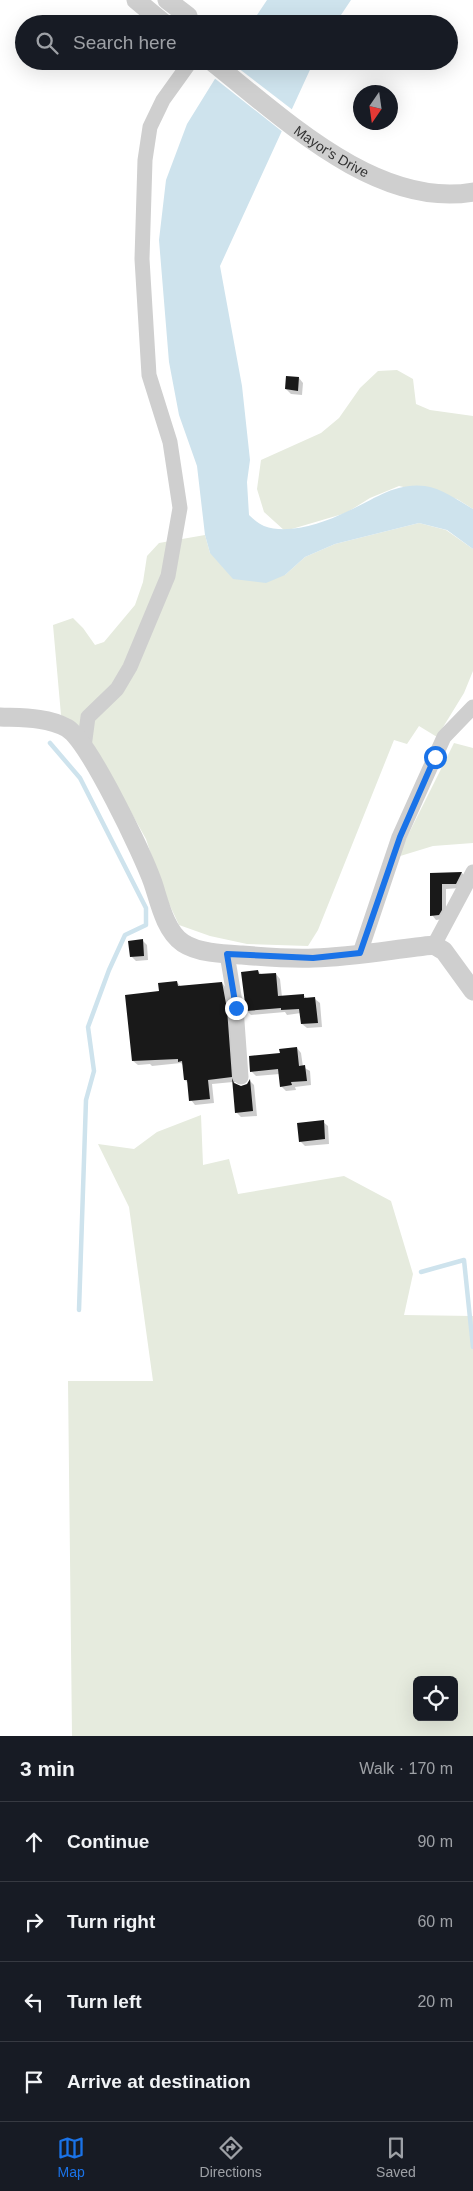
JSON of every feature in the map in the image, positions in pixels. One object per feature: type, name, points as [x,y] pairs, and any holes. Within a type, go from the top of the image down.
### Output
[{"type":"street","points":[[136,0],[154,15]]},
{"type":"street","points":[[167,0],[187,15]]},
{"type":"street","points":[[84,747],[88,717],[117,688],[130,667],[168,576],[180,508],[170,442],[149,375],[142,259],[145,160],[150,127],[163,100],[185,70]]},
{"type":"street","name":"Mayor's Drive","points":[[222,70],[317,144],[367,172],[413,189],[451,194],[473,192]]},
{"type":"street","points":[[360,953],[400,837],[444,737],[473,707]]},
{"type":"street","points":[[0,717],[39,719],[59,724],[69,730],[84,747],[108,787],[150,874],[172,932],[183,943],[204,950],[227,954],[313,958],[434,944],[444,951],[473,991]]},
{"type":"street","points":[[434,944],[473,872]]},
{"type":"street","points":[[227,954],[236,1008],[241,1078]]},
{"type":"shaded area","points":[[397,370],[413,379],[416,404],[430,410],[473,416],[473,509],[457,499],[399,486],[370,498],[346,513],[285,531],[264,512],[257,489],[261,460],[321,433],[339,418],[360,388],[378,371]]},
{"type":"shaded area","points":[[419,523],[446,530],[473,549],[473,671],[464,693],[437,737],[419,726],[407,744],[394,740],[318,930],[308,946],[247,944],[210,936],[179,925],[164,893],[146,839],[91,741],[61,715],[53,625],[73,618],[95,645],[104,642],[135,605],[143,582],[147,556],[159,543],[205,535],[210,553],[285,575],[305,557],[335,544]]},
{"type":"shaded area","points":[[454,743],[473,748],[473,843],[433,846],[397,857]]},
{"type":"shaded area","points":[[201,1115],[203,1165],[229,1159],[238,1194],[344,1176],[391,1201],[413,1274],[404,1315],[473,1316],[473,1736],[72,1736],[68,1381],[153,1381],[129,1207],[98,1144],[134,1149],[157,1132]]},
{"type":"water","points":[[267,0],[351,0],[341,15],[257,15]]},
{"type":"water","points":[[220,70],[310,70],[220,266],[242,386],[250,460],[247,482],[249,515],[264,526],[284,529],[295,528],[317,524],[393,490],[403,487],[425,486],[444,492],[473,509],[473,549],[447,530],[419,523],[335,544],[305,557],[285,575],[266,583],[233,579],[210,553],[205,535],[197,466],[179,415],[169,362],[159,240],[166,180],[187,124]]},
{"type":"pier","points":[[217,70],[241,70],[294,111],[284,133],[213,77]]},
{"type":"building","points":[[286,376],[299,377],[298,391],[285,389]]},
{"type":"building","points":[[462,872],[456,884],[442,884],[442,910],[439,915],[430,916],[430,873]]},
{"type":"building","points":[[143,939],[144,956],[130,957],[128,941]]},
{"type":"building","points":[[258,970],[259,974],[276,973],[278,996],[304,994],[304,998],[315,997],[318,1023],[301,1024],[299,1009],[281,1010],[281,1008],[246,1011],[241,972]]},
{"type":"building","points":[[177,981],[178,986],[222,982],[227,1009],[232,1077],[208,1080],[210,1099],[189,1101],[187,1080],[184,1080],[182,1061],[178,1062],[178,1059],[132,1061],[125,995],[159,991],[158,983]]},
{"type":"building","points":[[297,1047],[299,1066],[305,1065],[307,1081],[291,1082],[292,1085],[280,1087],[278,1069],[250,1072],[249,1056],[280,1053],[279,1049]]},
{"type":"building","points":[[232,1078],[234,1083],[241,1086],[247,1084],[250,1079],[253,1111],[235,1113]]},
{"type":"building","points":[[324,1120],[325,1139],[299,1142],[297,1123]]},
{"type":"waterway","points":[[50,743],[80,778],[146,908],[146,925],[125,935],[109,970],[88,1027],[94,1071],[86,1100],[79,1310]]},
{"type":"waterway","points":[[421,1272],[464,1260],[473,1347]]},
{"type":"route","points":[[236,1008],[227,954],[313,958],[360,953],[369,922],[400,837],[435,757]]}]
